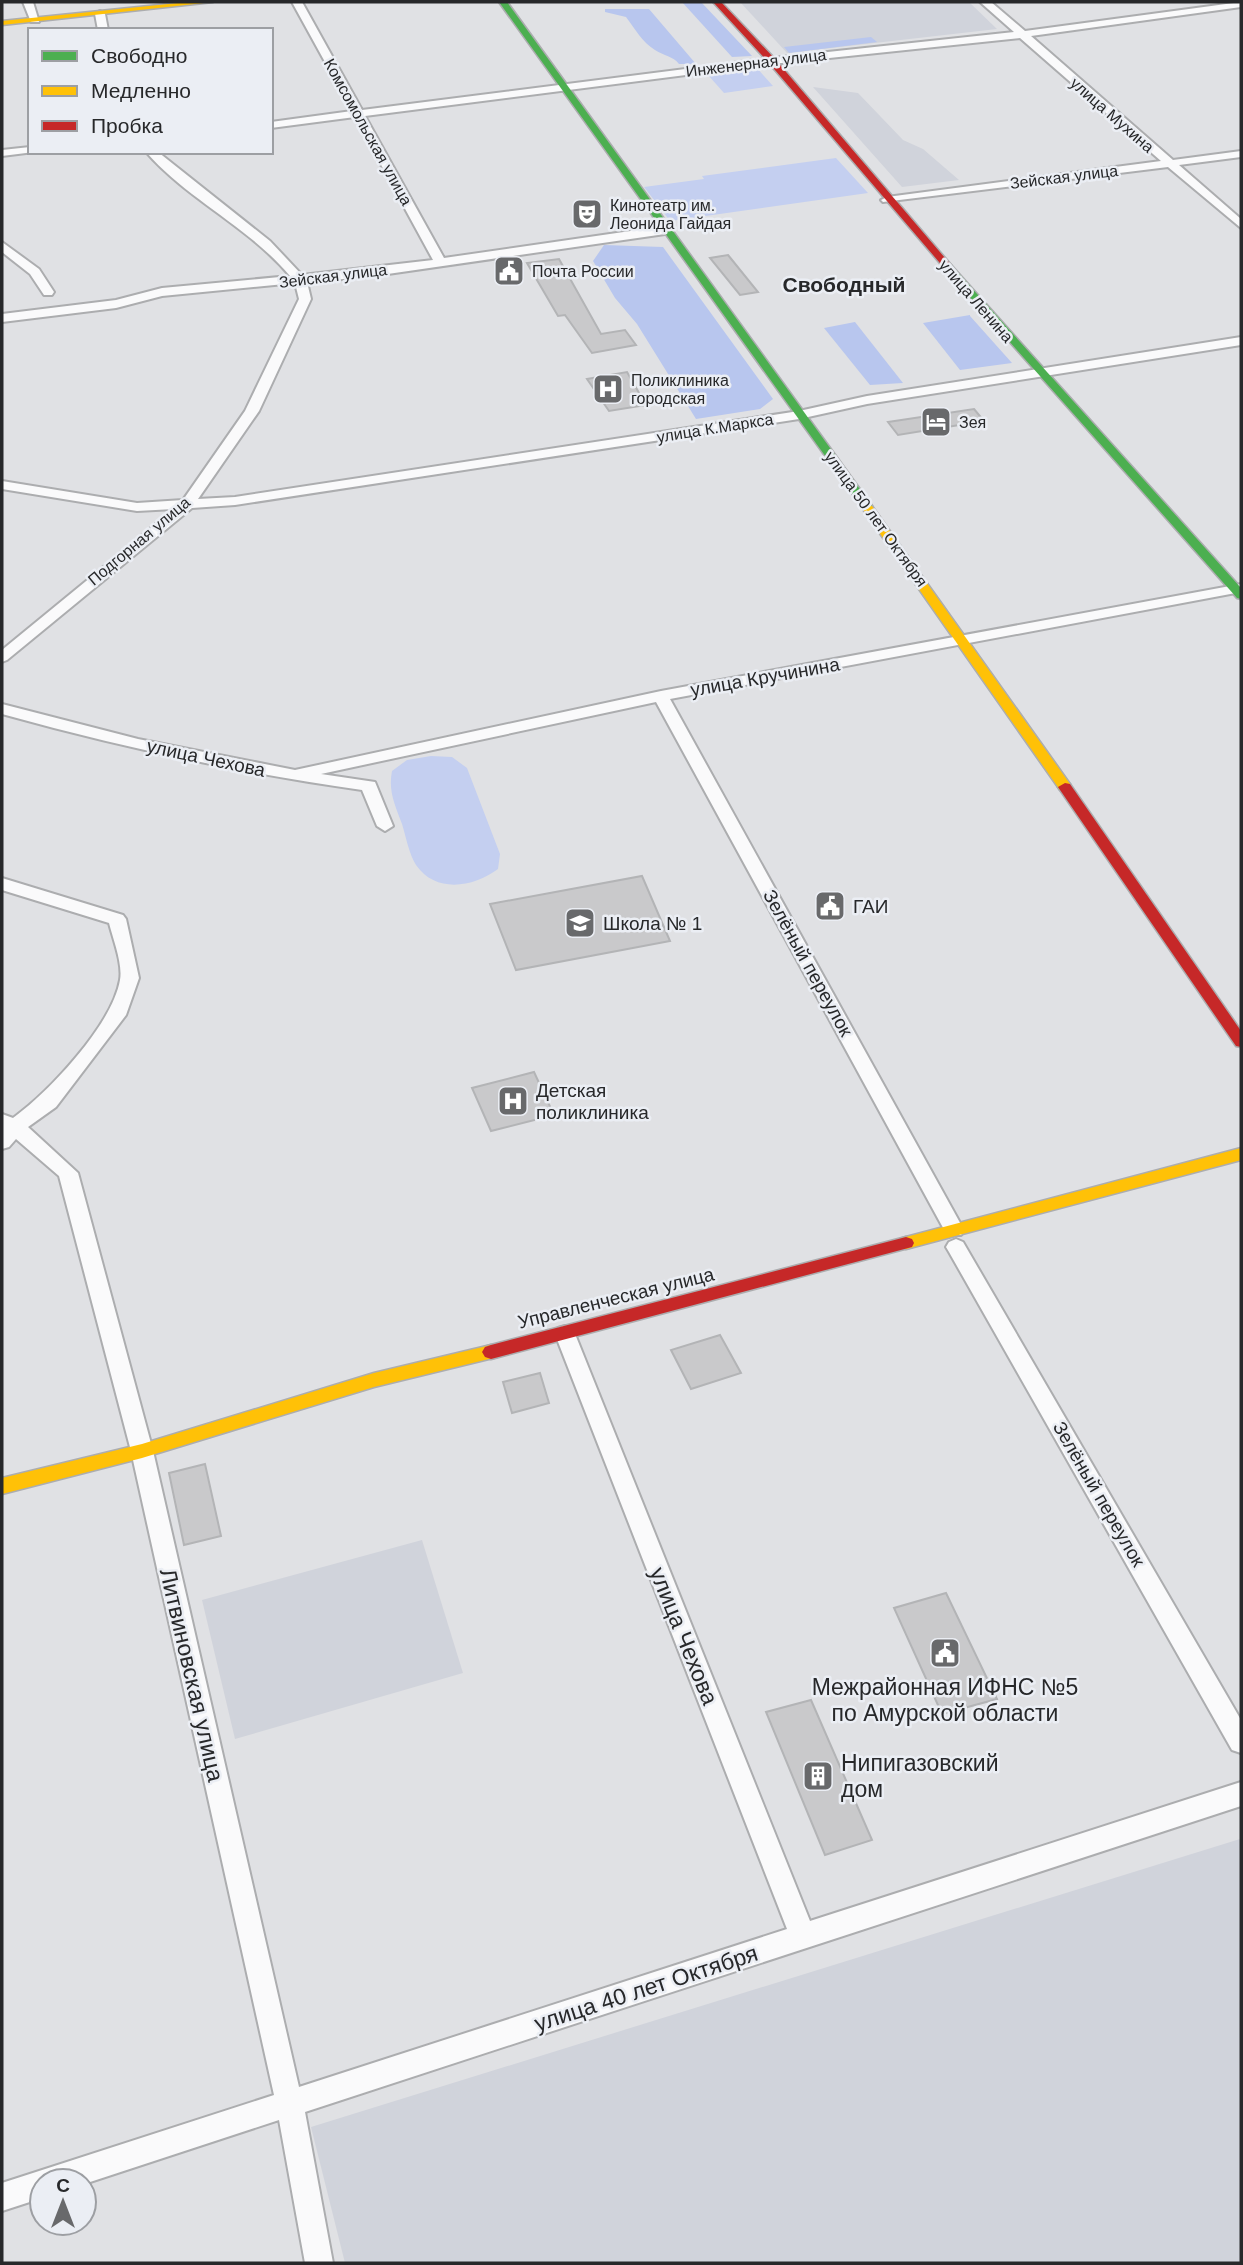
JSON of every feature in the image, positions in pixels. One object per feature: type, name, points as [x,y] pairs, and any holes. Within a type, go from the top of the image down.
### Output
[{"type":"street","points":[[28,2],[35,20]]},
{"type":"street","points":[[2,23],[35,20],[101,22],[209,2]]},
{"type":"street","name":"Комсомольская улица","points":[[297,2],[440,262]]},
{"type":"street","name":"улица 50 лет Октября","points":[[503,2],[665,230],[965,641],[1241,1042]]},
{"type":"street","name":"улица Ленина","points":[[717,2],[772,61],[887,200],[1040,374],[1239,591]]},
{"type":"street","name":"улица Мухина","points":[[985,2],[1019,35],[1241,225]]},
{"type":"street","name":"Инженерная улица","points":[[273,125],[772,61],[1019,35],[1241,4]]},
{"type":"street","points":[[3,150],[28,150]]},
{"type":"street","points":[[153,154],[177,178],[273,252],[301,281]]},
{"type":"street","name":"Зейская улица","points":[[887,200],[1241,154]]},
{"type":"street","name":"Зейская улица","points":[[2,318],[116,304],[162,292],[301,281],[665,230]]},
{"type":"street","points":[[2,246],[35,271],[48,292]]},
{"type":"street","name":"Подгорная улица","points":[[2,657],[187,505],[228,449],[274,371],[305,299],[301,281]]},
{"type":"street","name":"улица К.Маркса","points":[[2,485],[137,507],[234,501],[800,415],[867,400],[1241,341]]},
{"type":"street","name":"улица Кручинина","points":[[290,776],[661,696],[1239,591]]},
{"type":"street","name":"Зелёный переулок","points":[[661,696],[955,1239],[1241,1742]]},
{"type":"street","name":"улица Чехова","points":[[2,709],[145,746],[290,776],[369,786],[385,826]]},
{"type":"street","points":[[2,884],[117,919],[130,978],[117,1015],[49,1102],[6,1130]]},
{"type":"street","name":"Литвиновская улица","points":[[6,1130],[68,1173],[142,1451],[289,2101],[319,2263]]},
{"type":"street","name":"Управленческая улица","points":[[2,1486],[142,1451],[374,1380],[955,1239],[1241,1154]]},
{"type":"street","name":"улица Чехова","points":[[565,1334],[804,1938]]},
{"type":"street","name":"улица 40 лет Октября","points":[[92,2167],[1241,1794]]},
{"type":"street","points":[[2,2197],[28,2189]]},
{"type":"shaded area","points":[[682,2],[701,2],[752,56],[732,57]]},
{"type":"shaded area","points":[[740,2],[969,2],[997,29],[787,53]]},
{"type":"shaded area","points":[[605,9],[649,9],[696,64],[679,64],[650,47],[626,17],[605,12]]},
{"type":"shaded area","points":[[871,37],[877,42],[789,53],[784,47]]},
{"type":"shaded area","points":[[757,68],[773,86],[724,93],[708,75]]},
{"type":"shaded area","points":[[813,87],[858,93],[903,140],[923,149],[959,180],[902,187]]},
{"type":"shaded area","points":[[836,158],[868,193],[670,221],[644,187],[704,179],[702,176]]},
{"type":"shaded area","points":[[604,245],[663,247],[773,399],[760,409],[696,419],[637,324],[615,298],[593,261]]},
{"type":"shaded area","points":[[970,315],[1012,363],[960,370],[923,323]]},
{"type":"shaded area","points":[[855,322],[903,383],[870,385],[824,328]]},
{"type":"shaded area","points":[[431,756],[452,757],[467,768],[500,854],[498,869],[478,880],[456,885],[444,884],[424,874],[411,856],[393,798],[392,771],[407,760]]},
{"type":"shaded area","points":[[422,1540],[463,1673],[235,1739],[202,1600]]},
{"type":"shaded area","points":[[1240,1839],[1241,2263],[345,2263],[311,2127]]},
{"type":"building","points":[[728,255],[758,292],[740,295],[710,258]]},
{"type":"building","points":[[559,259],[601,334],[625,330],[636,345],[592,353],[565,315],[558,316],[527,263]]},
{"type":"building","name":"Поликлиника городская","points":[[627,372],[646,405],[609,411],[587,379]]},
{"type":"building","name":"Зея","points":[[974,409],[984,421],[898,435],[888,422]]},
{"type":"building","name":"Школа № 1","points":[[642,876],[670,941],[516,970],[490,904]]},
{"type":"building","name":"Детская поликлиника","points":[[534,1072],[554,1115],[491,1131],[472,1088]]},
{"type":"building","points":[[720,1335],[741,1373],[691,1389],[671,1350]]},
{"type":"building","points":[[540,1373],[549,1403],[512,1413],[503,1382]]},
{"type":"building","points":[[205,1464],[221,1536],[184,1545],[169,1473]]},
{"type":"building","name":"Межрайонная ИФНС №5 по Амурской области","points":[[946,1593],[997,1699],[942,1714],[894,1608]]},
{"type":"building","name":"Нипигазовский дом","points":[[811,1700],[872,1840],[825,1855],[766,1712]]},
{"type":"traffic: fast","points":[[503,2],[868,508]]},
{"type":"traffic: fast","points":[[948,267],[1241,595]]},
{"type":"traffic: slow","points":[[2,23],[209,2]]},
{"type":"traffic: slow","points":[[868,508],[1065,787]]},
{"type":"traffic: slow","points":[[906,1243],[1241,1154]]},
{"type":"traffic: slow","points":[[2,1486],[142,1451],[374,1380],[491,1352]]},
{"type":"traffic: jam","points":[[717,2],[772,61],[948,267]]},
{"type":"traffic: jam","points":[[1065,787],[1241,1042]]},
{"type":"traffic: jam","points":[[491,1352],[906,1243]]},
{"type":"place","name":"Кинотеатр им. Леонида Гайдая","points":[[587,214]]},
{"type":"place","name":"Почта России","points":[[509,271]]},
{"type":"place","name":"Поликлиника городская","points":[[608,389]]},
{"type":"place","name":"Зея","points":[[936,422]]},
{"type":"place","name":"ГАИ","points":[[830,906]]},
{"type":"place","name":"Школа № 1","points":[[580,923]]},
{"type":"place","name":"Детская поликлиника","points":[[513,1101]]},
{"type":"place","name":"Межрайонная ИФНС №5 по Амурской области","points":[[945,1653]]},
{"type":"place","name":"Нипигазовский дом","points":[[818,1776]]},
{"type":"district","name":"Свободный","points":[[844,284]]}]
